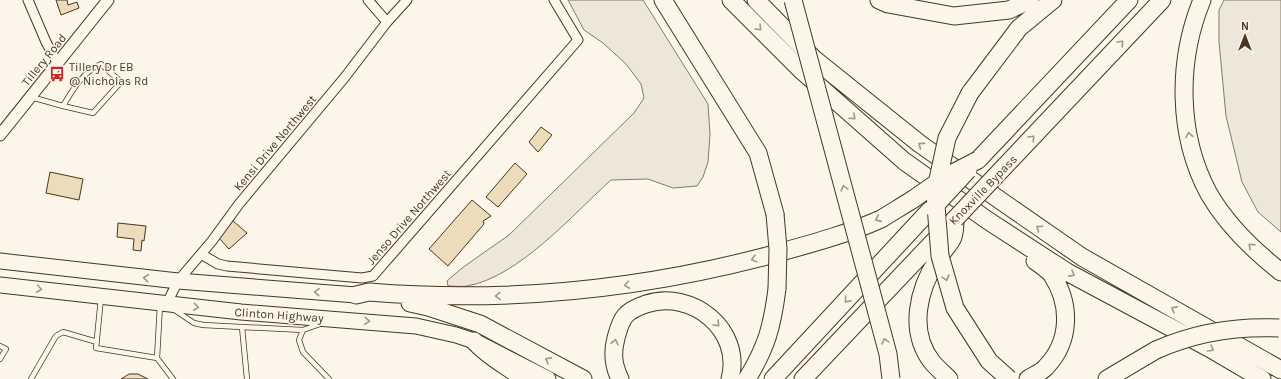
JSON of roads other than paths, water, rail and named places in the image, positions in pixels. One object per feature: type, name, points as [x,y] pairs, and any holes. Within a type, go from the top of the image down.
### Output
[{"type":"highway","points":[[663,0],[758,153],[775,214],[778,249],[777,289],[772,323],[762,354],[748,379]]},
{"type":"highway","points":[[731,0],[802,71],[904,161],[986,220],[1067,272],[1209,348],[1262,379]]},
{"type":"highway","points":[[756,0],[814,59],[920,144],[1004,204],[1082,257],[1281,370]]},
{"type":"highway","points":[[793,0],[888,354],[891,379]]},
{"type":"highway","points":[[879,0],[888,4],[954,16],[1009,10],[1030,0]]},
{"type":"highway","points":[[1009,379],[989,362],[955,308],[940,256],[935,193],[947,138],[970,93],[1019,28],[1053,0]]},
{"type":"highway","name":"Knoxville Bypass","points":[[773,379],[930,210],[1130,0]]},
{"type":"highway","name":"Knoxville Bypass","points":[[803,379],[1162,0]]},
{"type":"highway","points":[[1202,0],[1195,17],[1184,72],[1184,98],[1190,142],[1203,179],[1220,210],[1250,245],[1281,272]]},
{"type":"highway","points":[[356,295],[369,292],[450,297],[538,295],[633,285],[717,269],[827,240],[881,218],[982,155]]},
{"type":"highway","points":[[950,379],[932,362],[920,339],[918,309],[924,285],[937,259],[955,236],[955,219]]},
{"type":"highway","points":[[986,220],[1051,274],[1064,298],[1066,323],[1062,344],[1046,367],[1028,379]]},
{"type":"highway","points":[[2,261],[178,281],[356,295],[428,307],[480,324],[583,379]]},
{"type":"highway","name":"Clinton Highway","points":[[0,285],[163,304],[416,326],[456,335],[474,341],[548,379]]},
{"type":"highway","points":[[620,379],[616,372],[612,355],[619,328],[626,315],[640,306],[656,301],[680,302],[705,313],[724,331],[732,354],[730,379]]},
{"type":"highway","points":[[1107,379],[1156,350],[1192,336],[1236,328],[1280,328]]},
{"type":"highway","points":[[474,341],[483,351],[524,379]]},
{"type":"street","points":[[28,0],[46,42],[58,64]]},
{"type":"street","name":"Tillery Road","points":[[0,135],[108,0]]},
{"type":"street","points":[[368,0],[387,22]]},
{"type":"street","name":"Kensi Drive Northwest","points":[[163,304],[178,281],[201,254],[239,204],[345,77],[387,22],[407,0]]},
{"type":"street","name":"Jenso Drive Northwest","points":[[201,254],[218,264],[227,266],[362,278],[373,276],[578,40],[554,0]]},
{"type":"lane","points":[[31,97],[63,106],[93,113],[121,82],[101,64],[91,69],[74,88],[63,106]]},
{"type":"lane","points":[[101,297],[96,348],[157,358],[173,379]]},
{"type":"lane","points":[[157,358],[163,304],[194,323],[242,328],[303,330],[324,322],[345,320]]},
{"type":"lane","points":[[242,328],[247,379]]},
{"type":"lane","points":[[303,330],[299,340],[303,352],[329,379]]},
{"type":"lane","points":[[30,379],[56,336],[63,332],[97,342]]},
{"type":"lane","points":[[0,346],[6,349],[0,359]]},
{"type":"place","name":"Tillery Dr EB @ Nicholas Rd","points":[[57,74]]}]
